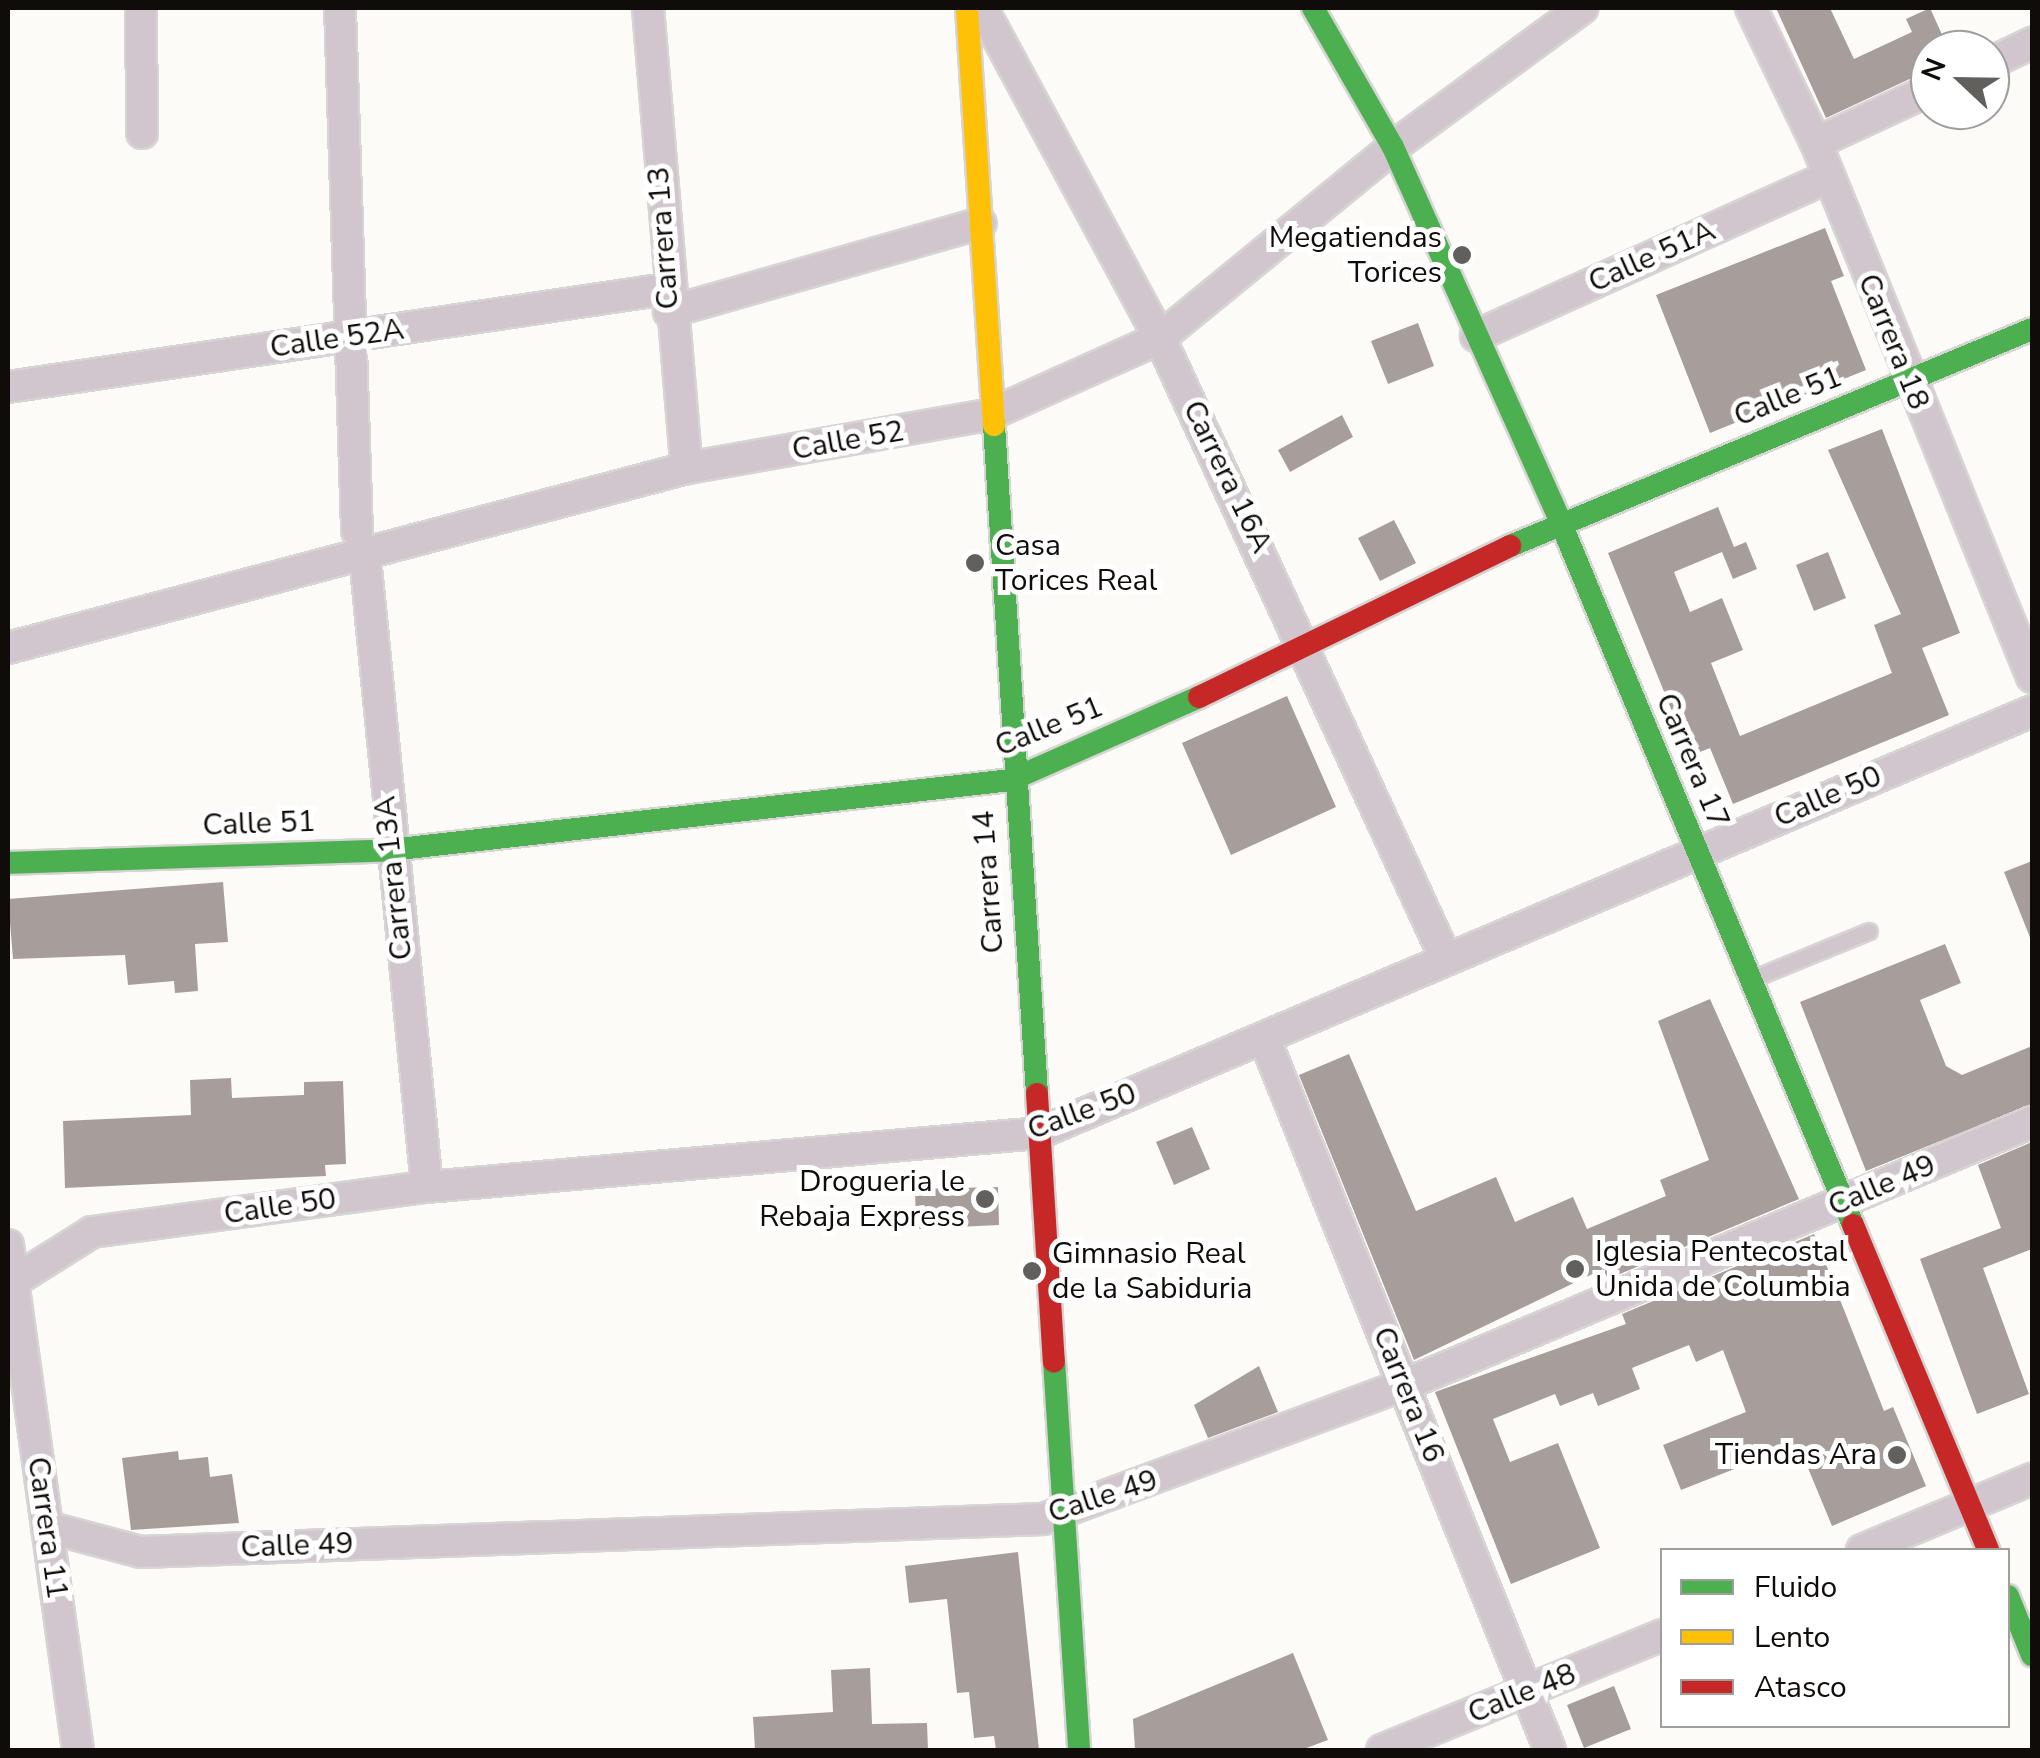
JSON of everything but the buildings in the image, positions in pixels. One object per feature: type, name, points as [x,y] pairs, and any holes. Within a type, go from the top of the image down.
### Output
[{"type":"main road","name":"Carrera 14","points":[[967,8],[1012,780],[1080,1750]]},
{"type":"main road","name":"Carrera 17","points":[[1313,8],[1392,146],[1560,521],[1987,1548]]},
{"type":"main road","name":"Calle 51","points":[[8,863],[390,850],[1012,780],[1310,648],[1560,521],[2032,329]]},
{"type":"main road","points":[[2010,1601],[2032,1655]]},
{"type":"street","points":[[141,8],[142,133]]},
{"type":"street","points":[[340,8],[354,336],[357,530]]},
{"type":"street","name":"Carrera 13","points":[[648,8],[667,301],[687,468]]},
{"type":"street","name":"Carrera 16A","points":[[982,8],[1160,338],[1310,648],[1446,959]]},
{"type":"street","name":"Calle 52","points":[[8,648],[687,468],[989,414],[1160,338],[1392,146],[1582,8]]},
{"type":"street","name":"Carrera 18","points":[[1751,8],[1816,143],[1907,381],[2032,677]]},
{"type":"street","points":[[1816,143],[1910,99]]},
{"type":"street","name":"Calle 51A","points":[[1476,336],[1828,177]]},
{"type":"street","name":"Calle 52A","points":[[8,388],[354,336],[667,301],[981,223]]},
{"type":"street","name":"Carrera 13A","points":[[366,568],[390,850],[426,1187]]},
{"type":"street","name":"Calle 50","points":[[14,1281],[92,1232],[426,1187],[1039,1133],[2032,712]]},
{"type":"street","name":"Carrera 16","points":[[1266,1040],[1550,1750]]},
{"type":"street","name":"Calle 49","points":[[47,1527],[140,1552],[1065,1514],[1404,1385],[2032,1122]]},
{"type":"street","name":"Carrera 11","points":[[8,1245],[78,1750]]},
{"type":"street","points":[[1867,1548],[2032,1480]]},
{"type":"street","name":"Calle 48","points":[[1382,1750],[1660,1637]]},
{"type":"lane","points":[[1750,979],[1869,931]]},
{"type":"traffic: fast","points":[[1313,8],[1393,147],[1560,521],[1853,1225]]},
{"type":"traffic: fast","points":[[1510,546],[2032,329]]},
{"type":"traffic: fast","points":[[994,425],[1037,1094]]},
{"type":"traffic: fast","points":[[8,863],[390,850],[1011,780],[1199,697]]},
{"type":"traffic: fast","points":[[1054,1361],[1079,1750]]},
{"type":"traffic: fast","points":[[2010,1601],[2032,1655]]},
{"type":"traffic: slow","points":[[967,8],[994,425]]},
{"type":"traffic: jam","points":[[1199,697],[1510,546]]},
{"type":"traffic: jam","points":[[1037,1094],[1054,1361]]},
{"type":"traffic: jam","points":[[1853,1225],[1987,1548]]},
{"type":"place","name":"Megatiendas Torices","points":[[1462,255]]},
{"type":"place","name":"Casa Torices Real","points":[[975,563]]},
{"type":"place","name":"Drogueria le Rebaja Express","points":[[985,1199]]},
{"type":"place","name":"Iglesia Pentecostal Unida de Columbia","points":[[1575,1269]]},
{"type":"place","name":"Gimnasio Real de la Sabiduria","points":[[1032,1271]]},
{"type":"place","name":"Tiendas Ara","points":[[1897,1455]]}]
